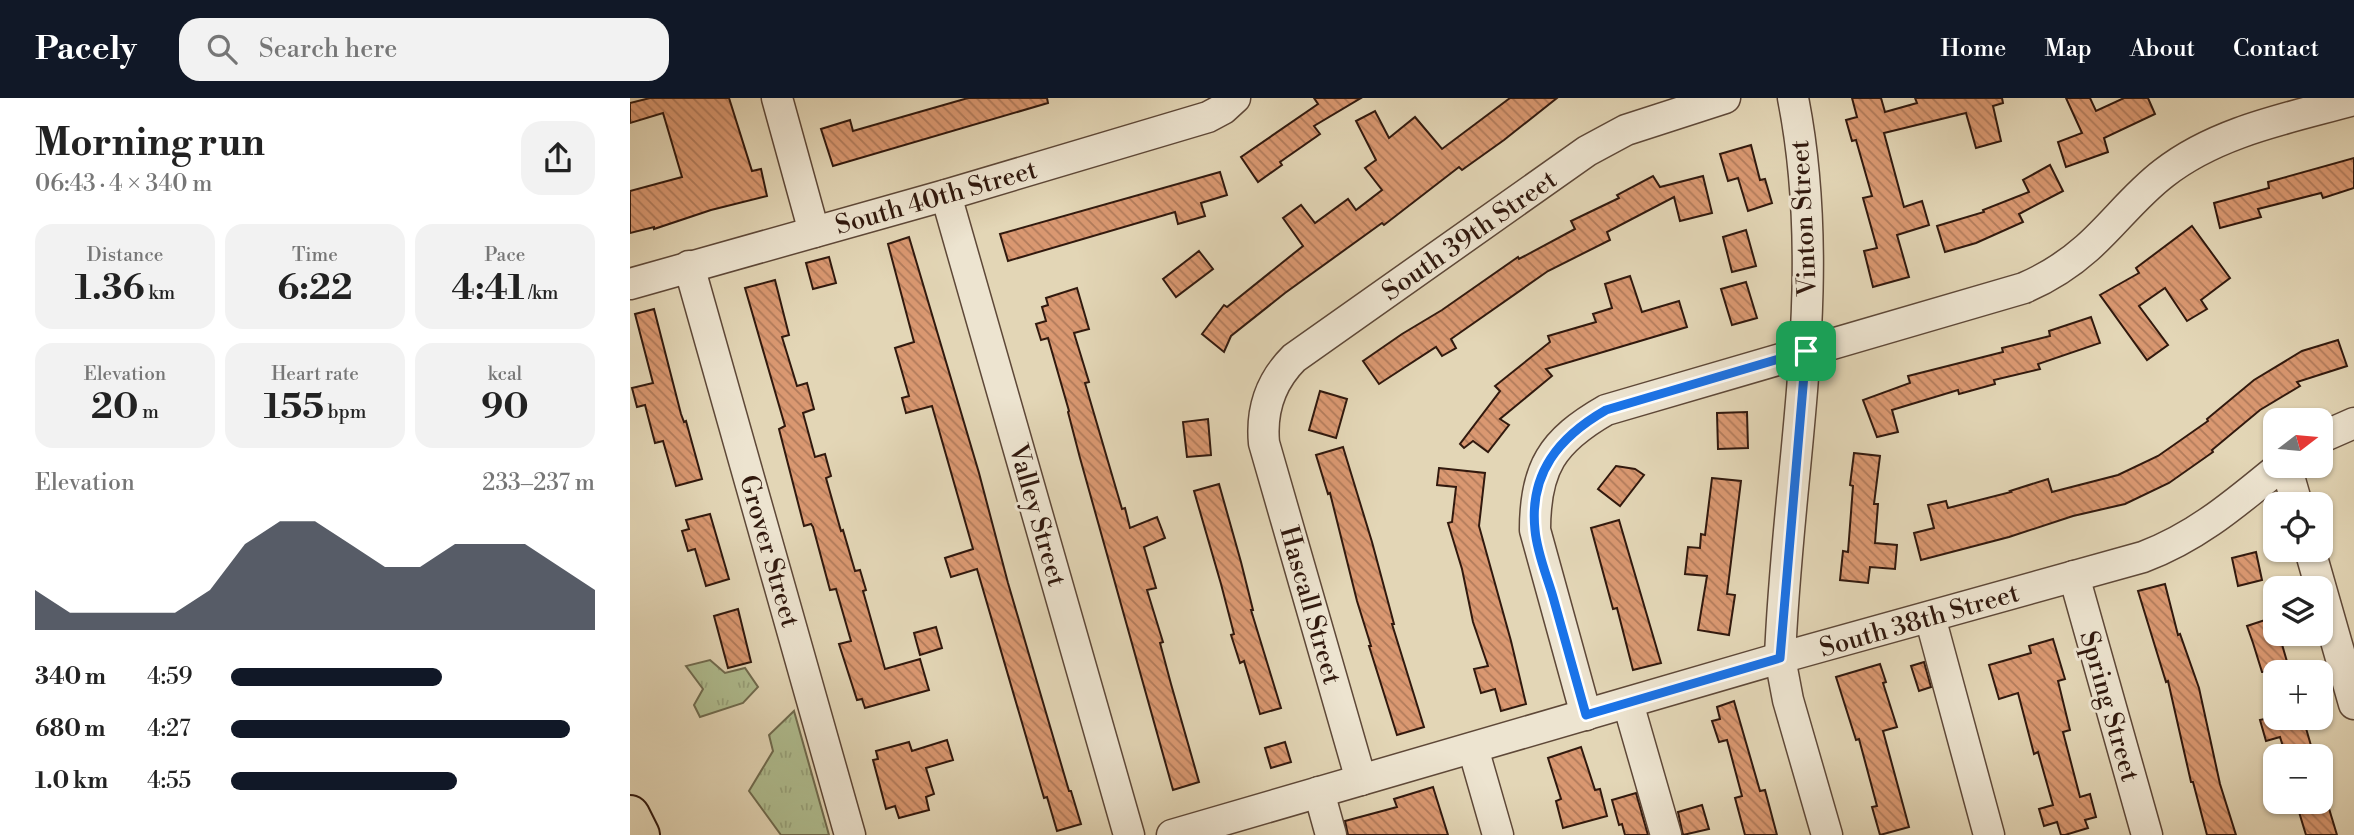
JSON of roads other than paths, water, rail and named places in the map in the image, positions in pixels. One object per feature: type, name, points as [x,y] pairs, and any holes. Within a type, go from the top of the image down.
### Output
[{"type":"highway","points":[[630,815],[639,835]]},
{"type":"street","points":[[777,98],[814,232]]},
{"type":"street","name":"South 40th Street","points":[[630,284],[946,195],[1208,117],[1235,98]]},
{"type":"street","name":"South 39th Street","points":[[1263,429],[1266,403],[1276,380],[1294,358],[1603,142],[1650,121],[1725,98]]},
{"type":"street","name":"Vinton Street","points":[[1793,98],[1805,170],[1808,218],[1806,351],[1780,658],[1788,700],[1826,835]]},
{"type":"street","points":[[1586,715],[1535,530],[1537,490],[1551,456],[1581,425],[1606,410],[2024,288],[2065,266],[2080,254],[2149,186],[2194,152],[2228,137],[2354,100]]},
{"type":"street","name":"Valley Street","points":[[946,195],[1129,835]]},
{"type":"street","name":"Grover Street","points":[[690,266],[850,835]]},
{"type":"street","points":[[2333,432],[2354,423]]},
{"type":"street","name":"Hascall Street","points":[[1263,429],[1264,443],[1361,780]]},
{"type":"street","name":"South 38th Street","points":[[1172,835],[1780,658],[2143,557],[2186,539],[2220,517],[2267,478]]},
{"type":"street","points":[[2313,562],[2354,704]]},
{"type":"street","name":"Spring Street","points":[[2074,576],[2147,835]]},
{"type":"street","points":[[1930,617],[1989,835]]},
{"type":"street","points":[[1628,703],[1666,835]]},
{"type":"street","points":[[1473,748],[1498,835]]},
{"type":"street","points":[[1319,792],[1331,835]]}]
